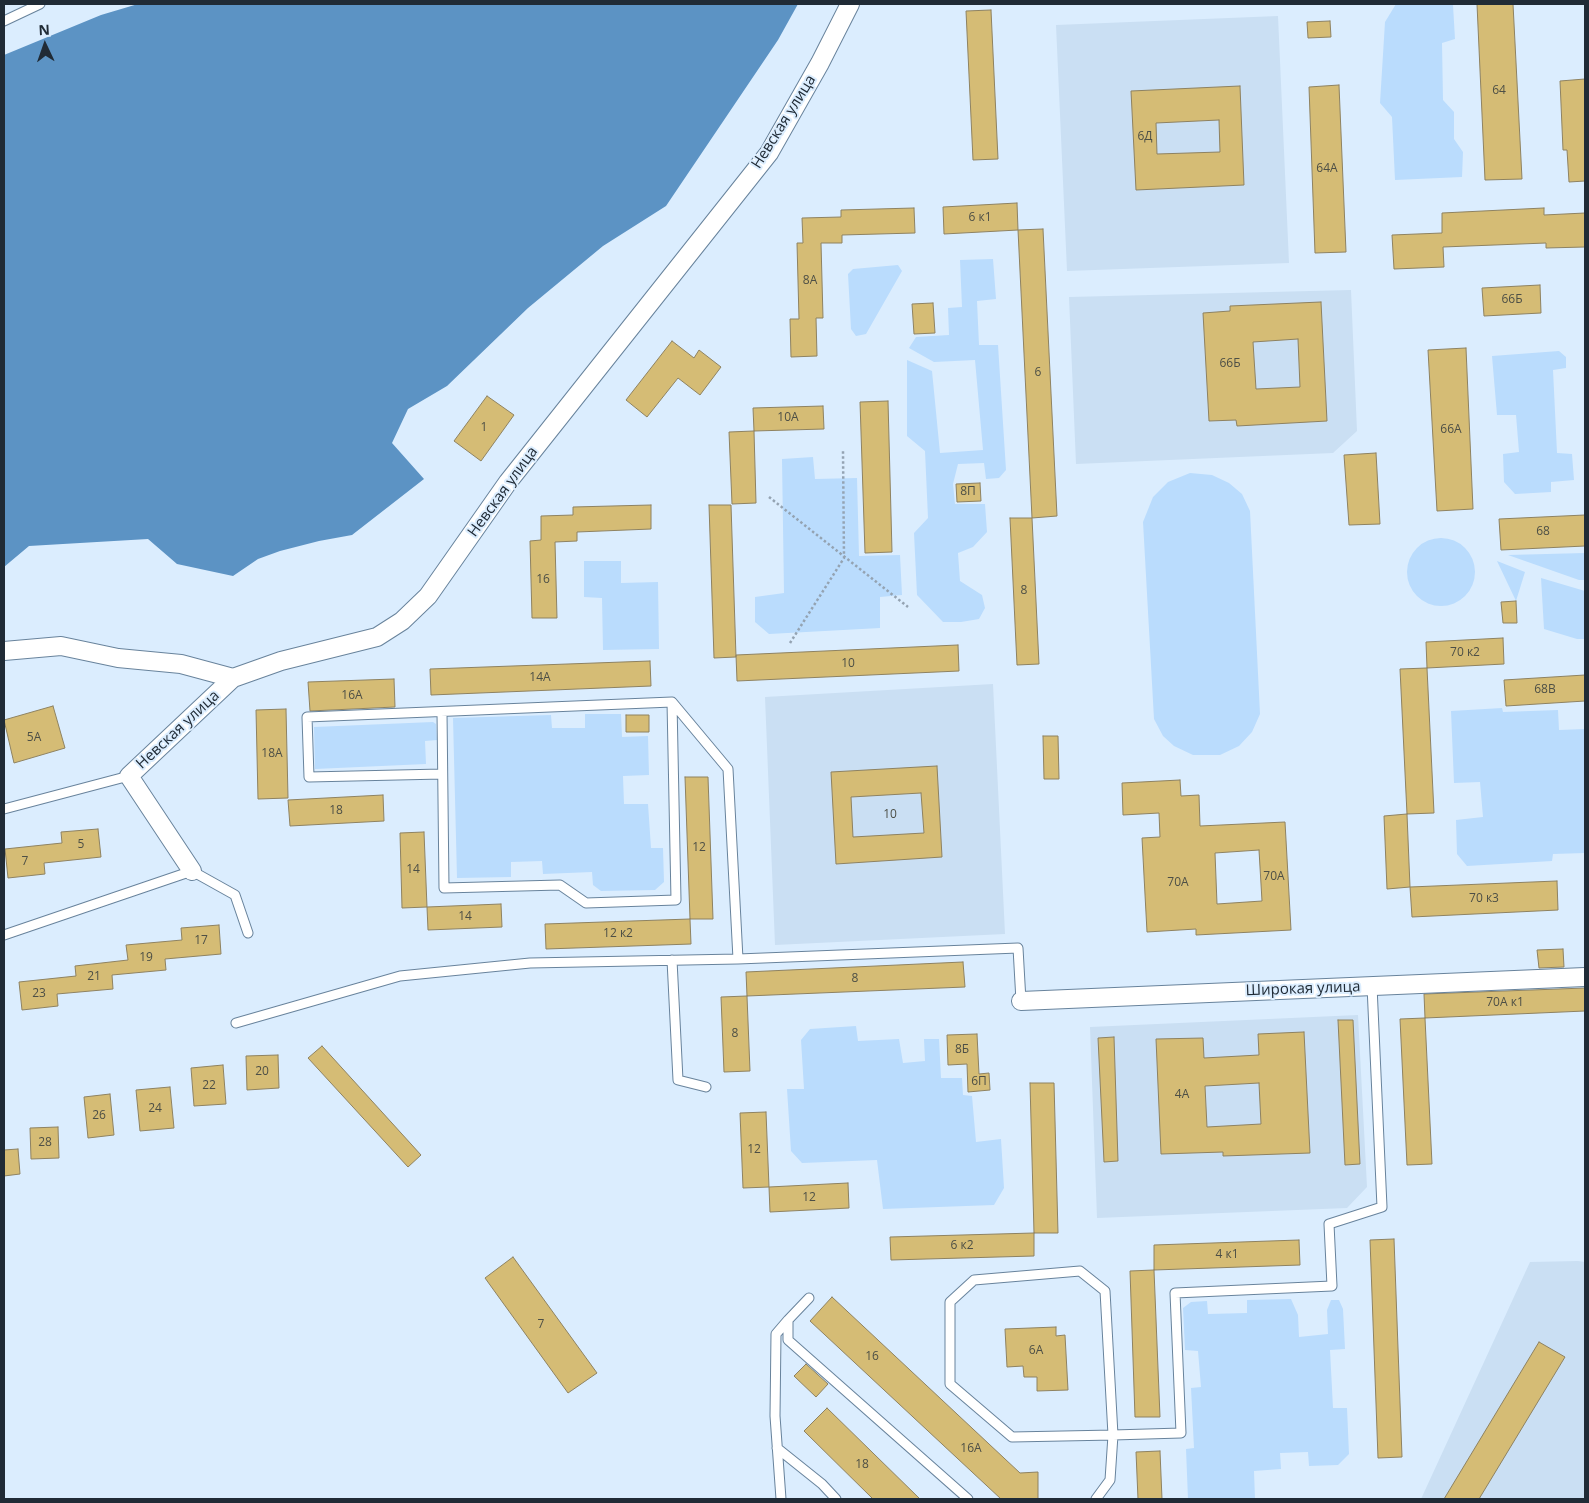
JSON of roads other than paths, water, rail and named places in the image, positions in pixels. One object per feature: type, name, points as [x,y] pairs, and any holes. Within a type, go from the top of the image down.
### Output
[{"type":"street","name":"Невская улица","points":[[192,871],[129,776],[233,678],[280,661],[377,637],[402,621],[428,596],[508,482],[768,153],[820,63],[850,4]]},
{"type":"street","points":[[4,651],[61,646],[118,658],[181,664],[233,678]]},
{"type":"street","name":"Широкая улица","points":[[1021,1001],[1585,977]]},
{"type":"lane","points":[[4,21],[40,4]]},
{"type":"lane","points":[[442,712],[444,888],[560,885],[586,903],[676,900],[672,702]]},
{"type":"lane","points":[[442,774],[309,777],[307,717],[672,702]]},
{"type":"lane","points":[[672,702],[728,768],[738,959]]},
{"type":"lane","points":[[4,809],[129,776]]},
{"type":"lane","points":[[4,935],[192,871],[235,894],[248,934]]},
{"type":"lane","points":[[236,1023],[400,976],[530,963],[738,959],[1018,948],[1021,1001]]},
{"type":"lane","points":[[672,960],[678,1080],[706,1087]]},
{"type":"lane","points":[[1096,1499],[1110,1480],[1113,1435],[1105,1291],[1080,1271],[974,1280],[950,1302],[950,1384],[1012,1437],[1113,1435],[1181,1433],[1175,1293],[1332,1286],[1329,1224],[1382,1207],[1372,986]]},
{"type":"lane","points":[[780,1499],[777,1448],[776,1334],[809,1298]]},
{"type":"lane","points":[[788,1320],[788,1340],[968,1499]]},
{"type":"lane","points":[[777,1448],[822,1484],[836,1499]]}]
